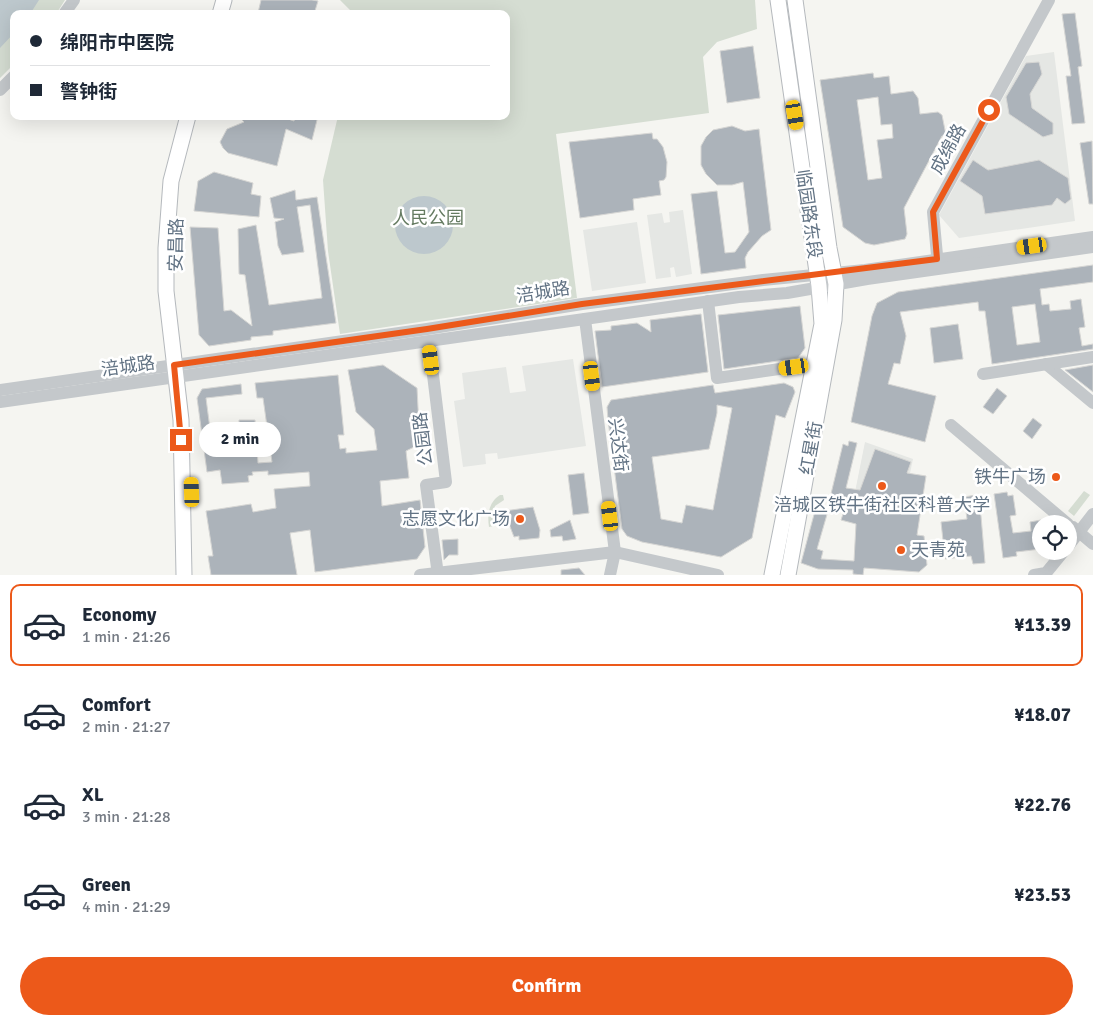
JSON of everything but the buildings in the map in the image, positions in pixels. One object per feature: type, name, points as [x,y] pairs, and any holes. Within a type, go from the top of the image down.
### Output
[{"type":"main road","name":"临园路东段","points":[[772,575],[822,324],[819,281],[778,0]]},
{"type":"main road","name":"红星街","points":[[788,575],[834,320],[835,279],[796,0]]},
{"type":"main road","name":"安昌路","points":[[180,370],[166,291],[167,211],[176,159],[187,120]]},
{"type":"main road","name":"安昌路","points":[[180,370],[175,291],[176,212],[180,183],[197,120]]},
{"type":"main road","points":[[180,370],[184,575]]},
{"type":"main road","points":[[180,370],[189,420],[194,575]]},
{"type":"street","name":"成绵路","points":[[937,264],[933,212],[1049,0]]},
{"type":"street","points":[[0,90],[10,80]]},
{"type":"street","name":"涪城路","points":[[0,402],[180,370],[582,304],[835,279],[937,264],[1093,237]]},
{"type":"street","name":"涪城路","points":[[937,264],[1093,247]]},
{"type":"street","name":"涪城路","points":[[0,390],[429,342],[708,301],[786,293],[819,281]]},
{"type":"street","points":[[708,301],[717,378],[814,364]]},
{"type":"street","name":"兴达街","points":[[585,319],[615,552],[610,575]]},
{"type":"street","name":"公园路","points":[[429,342],[446,482],[426,485],[438,574]]},
{"type":"street","points":[[983,374],[1093,357]]},
{"type":"street","points":[[1046,364],[1093,403]]},
{"type":"street","points":[[951,425],[1058,515]]},
{"type":"street","points":[[1077,535],[1093,514]]},
{"type":"street","points":[[1079,533],[1093,544]]},
{"type":"street","points":[[420,575],[615,552],[718,575]]},
{"type":"street","points":[[1034,575],[1046,573],[1057,560]]},
{"type":"shaded area","points":[[0,0],[39,0],[33,10],[10,10],[10,37],[0,48]]},
{"type":"shaded area","points":[[1054,52],[1075,221],[959,238],[939,215],[1026,56]]},
{"type":"shaded area","points":[[424,196],[440,201],[448,209],[453,225],[448,241],[440,249],[424,254],[408,249],[400,241],[395,225],[400,209],[408,201]]},
{"type":"shaded area","points":[[683,210],[692,274],[676,277],[674,267],[670,268],[671,277],[656,279],[647,215],[662,213],[664,223],[670,222],[669,212]]},
{"type":"shaded area","points":[[637,222],[646,283],[592,291],[583,230]]},
{"type":"shaded area","points":[[573,359],[586,446],[498,459],[497,453],[485,454],[486,464],[463,467],[454,401],[465,399],[462,373],[506,367],[510,393],[526,391],[522,366]]},
{"type":"shaded area","name":"涪城区铁牛街社区科普大学","points":[[865,442],[913,459],[900,521],[851,512]]},
{"type":"green space","points":[[0,0],[65,0],[59,10],[10,10],[10,68],[0,78]]},
{"type":"green space","name":"人民公园","points":[[340,0],[755,0],[757,29],[717,42],[703,57],[709,113],[556,134],[577,298],[340,334],[328,251],[323,180],[337,120],[510,120],[510,10],[350,10]]},
{"type":"green space","points":[[1084,491],[1090,495],[1075,515],[1068,511]]},
{"type":"green space","points":[[500,495],[503,495],[504,500],[495,506],[494,526],[489,527],[490,509],[493,501]]},
{"type":"place","name":"铁牛广场","points":[[1056,477]]},
{"type":"place","name":"涪城区铁牛街社区科普大学","points":[[882,486]]},
{"type":"place","name":"志愿文化广场","points":[[520,519]]},
{"type":"place","name":"天青苑","points":[[901,550]]},
{"type":"route","points":[[181,440],[181,420],[174,365],[427,329],[582,304],[763,280],[865,270],[937,259],[933,212],[989,110]]}]
